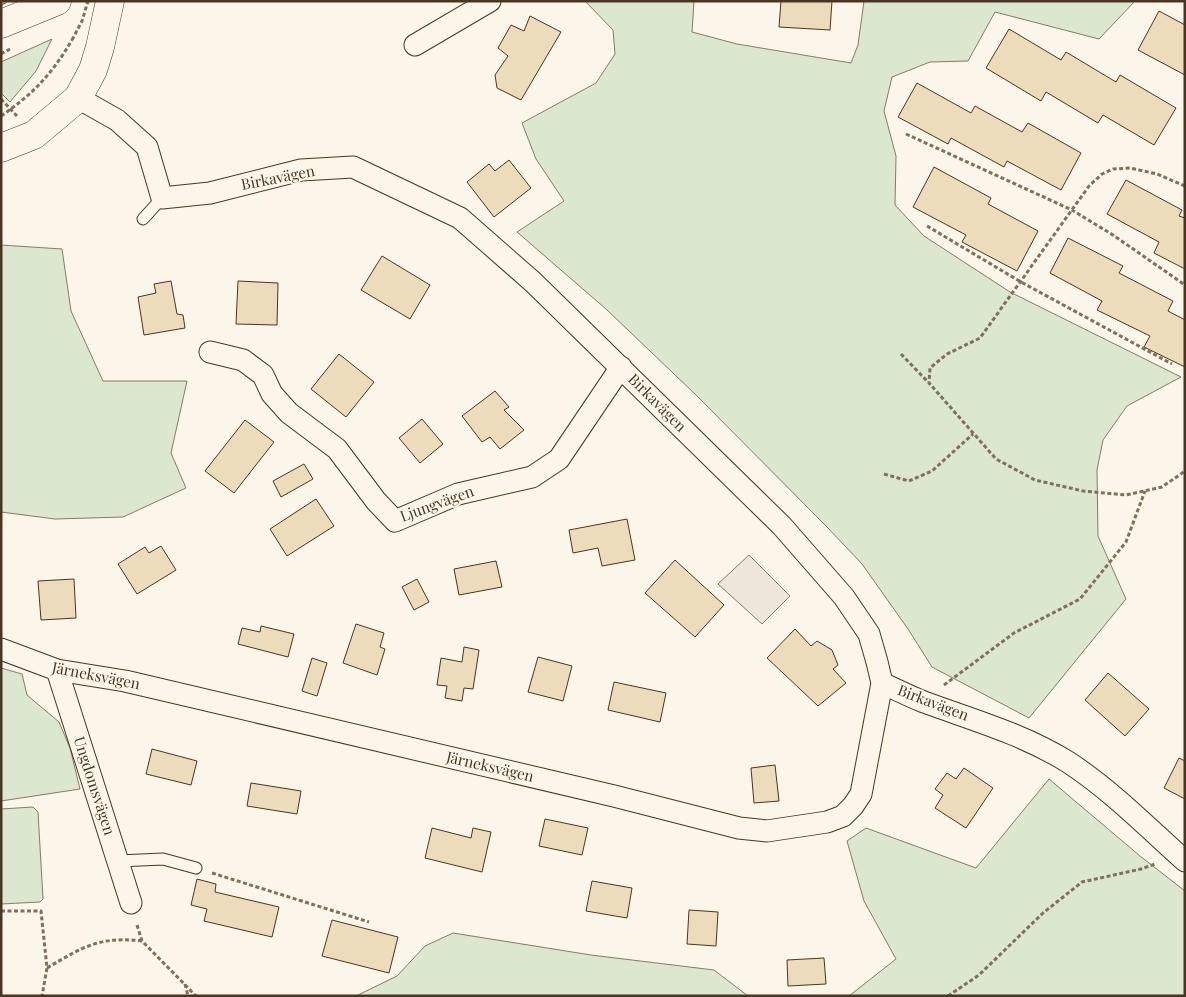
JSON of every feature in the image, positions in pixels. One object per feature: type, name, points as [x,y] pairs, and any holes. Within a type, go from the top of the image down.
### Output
[{"type":"main road","points":[[1,24],[57,1]]},
{"type":"main road","points":[[1,148],[34,135],[78,98],[93,70],[110,1]]},
{"type":"street","points":[[415,45],[490,1]]},
{"type":"street","points":[[78,98],[117,120],[147,147],[162,198]]},
{"type":"street","name":"Birkavägen","points":[[162,198],[210,192],[301,170],[353,167],[460,218],[533,282],[782,526],[844,597],[869,634],[882,683],[922,701],[971,717],[1029,741],[1068,762],[1112,795],[1183,857]]},
{"type":"street","name":"Ljungvägen","points":[[210,352],[243,360],[263,375],[272,394],[289,413],[337,449],[376,501],[395,521],[458,494],[532,477],[559,459],[621,367]]},
{"type":"street","name":"Järneksvägen","points":[[1,649],[57,670],[124,681],[614,796],[740,828],[766,831],[827,822],[843,816],[853,806],[861,794],[882,683]]},
{"type":"street","name":"Ungdomsvägen","points":[[57,670],[131,903]]},
{"type":"lane","points":[[143,220],[162,198]]},
{"type":"lane","points":[[118,861],[163,859],[196,868]]},
{"type":"path","points":[[1,116],[34,91],[63,56],[82,21],[88,1]]},
{"type":"path","points":[[1,100],[12,109]]},
{"type":"path","points":[[906,134],[1072,210],[1113,235],[1185,285]]},
{"type":"path","points":[[929,383],[930,368],[947,354],[980,338],[1089,186],[1102,174],[1113,169],[1130,168],[1157,174],[1185,186]]},
{"type":"path","points":[[927,226],[1021,282],[1172,364]]},
{"type":"path","points":[[901,354],[996,459],[1035,480],[1083,491],[1126,495],[1162,487],[1185,471]]},
{"type":"path","points":[[884,474],[909,480],[932,471],[973,434]]},
{"type":"path","points":[[922,701],[1014,633],[1080,599],[1126,542],[1145,491]]},
{"type":"path","points":[[948,996],[979,975],[1043,913],[1082,882],[1141,869],[1183,857]]},
{"type":"path","points":[[196,868],[369,922]]},
{"type":"path","points":[[131,903],[142,941],[196,996]]},
{"type":"path","points":[[1,911],[41,911],[47,968],[42,996]]},
{"type":"path","points":[[47,968],[87,945],[124,939],[142,941]]},
{"type":"path","points":[[185,983],[188,996]]},
{"type":"green space","points":[[585,1],[694,1],[692,32],[737,44],[851,63],[858,45],[864,1],[1135,1],[1099,39],[995,12],[968,61],[930,62],[892,77],[884,111],[896,156],[895,205],[924,236],[1010,292],[1181,377],[1127,406],[1103,440],[1097,470],[1098,536],[1126,599],[1029,718],[932,667],[908,629],[862,564],[827,527],[696,395],[606,309],[517,232],[564,201],[536,159],[522,123],[596,83],[615,54],[613,30]]},
{"type":"green space","points":[[52,39],[36,71],[10,102],[1,93],[1,62]]},
{"type":"green space","points":[[1,245],[62,249],[71,311],[103,381],[187,381],[171,453],[186,488],[123,517],[55,519],[1,512]]},
{"type":"green space","points":[[1,668],[22,674],[27,695],[59,722],[70,748],[80,789],[1,801]]},
{"type":"green space","points":[[1049,779],[1140,856],[1185,891],[1185,996],[849,996],[896,959],[864,901],[847,841],[866,828],[976,868]]},
{"type":"green space","points":[[33,807],[38,812],[43,899],[40,902],[1,904],[1,809]]},
{"type":"green space","points":[[453,933],[591,955],[714,970],[748,996],[356,996],[397,976],[425,946]]},
{"type":"shaded area","points":[[749,555],[790,596],[762,624],[718,584]]},
{"type":"building","points":[[781,1],[832,1],[830,30],[779,27]]},
{"type":"building","points":[[1159,11],[1185,25],[1185,75],[1138,50]]},
{"type":"building","points":[[530,16],[561,32],[521,100],[497,88],[495,75],[508,56],[498,48],[511,25],[524,31]]},
{"type":"building","points":[[1009,29],[1061,60],[1066,52],[1116,82],[1120,75],[1176,108],[1154,145],[1103,115],[1098,123],[1046,92],[1041,101],[986,68]]},
{"type":"building","points":[[917,83],[971,113],[975,106],[1022,132],[1028,123],[1081,153],[1061,190],[1007,161],[1004,167],[951,138],[948,144],[898,117]]},
{"type":"building","points":[[509,160],[531,188],[494,217],[467,182],[489,164],[495,171]]},
{"type":"building","points":[[934,167],[991,198],[988,204],[1038,231],[1017,271],[962,242],[966,235],[913,207]]},
{"type":"building","points":[[1126,180],[1182,210],[1179,216],[1185,218],[1185,269],[1154,253],[1159,242],[1107,214]]},
{"type":"building","points":[[1068,238],[1123,266],[1119,273],[1173,301],[1168,311],[1185,320],[1185,367],[1144,347],[1150,336],[1097,310],[1102,301],[1050,273]]},
{"type":"building","points":[[382,256],[430,285],[410,319],[361,290]]},
{"type":"building","points":[[171,281],[177,314],[183,315],[185,328],[144,335],[138,297],[156,293],[154,284]]},
{"type":"building","points":[[238,281],[278,283],[277,325],[236,324]]},
{"type":"building","points":[[339,354],[374,382],[346,417],[311,389]]},
{"type":"building","points":[[495,391],[509,407],[504,410],[524,430],[500,449],[490,437],[482,442],[462,416]]},
{"type":"building","points":[[422,419],[443,444],[420,463],[399,438]]},
{"type":"building","points":[[245,420],[274,442],[234,493],[205,471]]},
{"type":"building","points":[[304,464],[313,479],[281,497],[273,481]]},
{"type":"building","points":[[316,499],[334,526],[287,556],[270,529]]},
{"type":"building","points":[[627,519],[635,560],[602,566],[598,548],[573,553],[569,530]]},
{"type":"building","points":[[161,546],[176,570],[137,594],[118,564],[145,547],[149,553]]},
{"type":"building","points":[[675,560],[724,605],[695,637],[645,593]]},
{"type":"building","points":[[496,561],[502,587],[459,595],[454,569]]},
{"type":"building","points":[[74,579],[76,618],[41,620],[38,581]]},
{"type":"building","points":[[417,579],[429,602],[414,610],[402,587]]},
{"type":"building","points":[[356,624],[384,633],[380,647],[385,649],[377,675],[343,663]]},
{"type":"building","points":[[261,626],[294,634],[288,657],[238,644],[242,628],[260,632]]},
{"type":"building","points":[[795,629],[811,646],[817,641],[832,650],[838,665],[833,669],[846,683],[818,706],[767,658]]},
{"type":"building","points":[[464,647],[479,650],[473,689],[464,688],[462,701],[445,698],[447,686],[437,685],[441,658],[462,662]]},
{"type":"building","points":[[538,657],[572,666],[563,701],[528,692]]},
{"type":"building","points":[[312,658],[327,663],[317,696],[302,691]]},
{"type":"building","points":[[1108,673],[1149,709],[1125,736],[1085,700]]},
{"type":"building","points":[[614,682],[666,693],[660,722],[608,710]]},
{"type":"building","points":[[152,749],[197,761],[191,785],[146,774]]},
{"type":"building","points":[[1179,758],[1185,761],[1185,799],[1164,788]]},
{"type":"building","points":[[775,765],[779,801],[754,803],[751,768]]},
{"type":"building","points":[[964,768],[993,788],[966,828],[935,808],[943,795],[935,789],[947,773],[956,779]]},
{"type":"building","points":[[251,783],[301,791],[297,814],[247,806]]},
{"type":"building","points":[[545,819],[588,828],[582,855],[539,846]]},
{"type":"building","points":[[432,828],[471,838],[473,828],[491,832],[482,872],[425,858]]},
{"type":"building","points":[[197,879],[216,884],[215,892],[279,907],[272,937],[204,921],[207,909],[191,905]]},
{"type":"building","points":[[592,881],[632,888],[627,918],[586,911]]},
{"type":"building","points":[[689,910],[718,912],[716,946],[687,944]]},
{"type":"building","points":[[332,920],[398,937],[389,973],[322,956]]},
{"type":"building","points":[[824,958],[826,984],[788,986],[787,960]]},
{"type":"fence","points":[[1,5],[10,1]]}]
